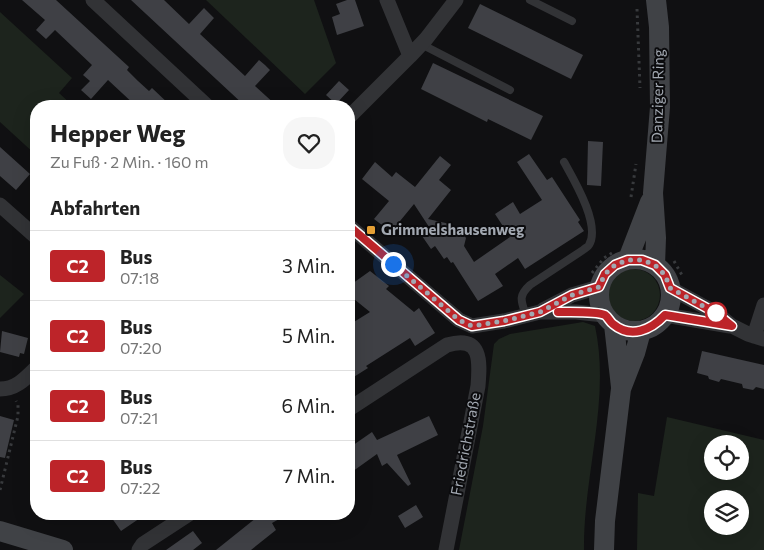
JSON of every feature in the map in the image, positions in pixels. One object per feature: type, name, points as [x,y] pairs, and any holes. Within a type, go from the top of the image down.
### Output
[{"type":"main road","name":"Danziger Ring","points":[[655,265],[656,238],[653,193],[660,107],[659,27],[656,0]]},
{"type":"main road","name":"Danziger Ring","points":[[628,260],[653,193]]},
{"type":"main road","points":[[609,320],[627,331],[641,331],[655,326],[665,315],[677,284],[655,265],[642,260],[628,260],[615,265],[605,274],[599,287],[599,302],[609,320],[621,389]]},
{"type":"main road","points":[[604,550],[605,521],[621,389],[641,331]]},
{"type":"main road","points":[[0,531],[63,550]]},
{"type":"street","points":[[93,0],[201,100]]},
{"type":"street","points":[[387,0],[410,56]]},
{"type":"street","points":[[355,110],[410,56],[456,0]]},
{"type":"street","points":[[0,205],[30,232]]},
{"type":"street","points":[[355,231],[459,320],[472,326],[490,324],[533,314],[576,312],[609,320]]},
{"type":"street","points":[[677,284],[732,326]]},
{"type":"street","points":[[533,314],[572,295],[599,287]]},
{"type":"street","points":[[665,315],[732,326],[759,338],[764,305]]},
{"type":"street","name":"Friedrichstraße","points":[[355,405],[446,345],[456,342],[466,344],[475,350],[479,357],[478,386],[446,550]]},
{"type":"street","points":[[6,389],[30,374]]},
{"type":"street","points":[[139,550],[143,544],[181,520]]},
{"type":"lane","points":[[530,0],[572,21]]},
{"type":"lane","points":[[421,44],[510,90]]},
{"type":"lane","points":[[533,314],[521,303],[524,291],[590,244],[592,229],[587,211],[582,196],[564,162]]},
{"type":"path","points":[[637,8],[640,96]]},
{"type":"path","points":[[630,204],[637,155]]},
{"type":"path","points":[[672,255],[677,284]]},
{"type":"path","points":[[0,490],[18,416],[18,405],[6,389]]},
{"type":"shaded area","points":[[206,0],[314,0],[336,63],[305,94]]},
{"type":"shaded area","points":[[0,12],[72,78],[59,93],[67,100],[30,100],[30,150],[0,122]]},
{"type":"shaded area","points":[[629,269],[639,269],[648,273],[656,281],[660,295],[656,309],[648,317],[639,321],[629,321],[620,317],[612,309],[608,300],[608,290],[612,281],[620,273]]},
{"type":"shaded area","points":[[0,275],[24,294],[0,318]]},
{"type":"shaded area","points":[[583,322],[595,326],[600,382],[585,522],[584,550],[459,550],[483,426],[494,344],[499,339],[510,334]]},
{"type":"shaded area","points":[[667,417],[743,435],[704,435],[704,480],[749,480],[749,436],[764,440],[764,550],[637,550],[638,493],[654,496]]},
{"type":"building","points":[[22,0],[56,0],[129,67],[127,70],[138,81],[149,91],[152,88],[165,100],[130,100],[108,80],[91,99],[81,90],[90,81],[83,75],[92,65],[55,30],[46,39],[36,30],[45,20]]},
{"type":"building","points":[[131,0],[164,0],[189,24],[204,8],[214,18],[200,34],[245,76],[259,60],[270,70],[255,86],[270,100],[239,100]]},
{"type":"building","points":[[347,0],[355,0],[364,26],[337,35],[332,17],[340,14],[336,4]]},
{"type":"building","points":[[480,4],[583,55],[571,79],[468,28]]},
{"type":"building","points":[[433,63],[543,116],[531,140],[488,119],[487,122],[421,89]]},
{"type":"building","points":[[339,81],[349,90],[340,100],[332,100],[326,95]]},
{"type":"building","points":[[588,141],[603,142],[601,186],[587,185]]},
{"type":"building","points":[[0,147],[30,174],[16,190],[0,176]]},
{"type":"building","points":[[529,154],[547,180],[552,177],[580,220],[578,222],[584,231],[525,269],[518,258],[495,274],[503,286],[478,301],[453,262],[451,263],[447,257],[444,259],[435,246],[431,249],[422,236],[431,230],[414,204],[391,232],[374,219],[389,201],[362,179],[375,162],[392,177],[396,172],[415,187],[440,156],[451,165],[439,180],[451,190],[428,219],[450,224],[456,232],[460,230],[466,238],[464,246],[474,262],[510,237],[495,214],[513,202],[520,214],[542,200],[517,162]]},
{"type":"building","points":[[370,271],[389,286],[386,289],[414,312],[419,308],[435,333],[415,346],[410,338],[366,366],[368,368],[355,376],[355,321],[370,312],[355,300],[355,282]]},
{"type":"building","points":[[2,331],[28,338],[24,354],[20,353],[19,357],[0,352]]},
{"type":"building","points":[[702,351],[764,365],[764,389],[756,387],[753,390],[743,388],[742,384],[721,379],[719,382],[697,373]]},
{"type":"building","points":[[0,416],[14,420],[5,458],[0,457]]},
{"type":"building","points":[[429,416],[438,435],[397,455],[411,484],[408,486],[387,463],[382,466],[377,454],[355,470],[355,444],[372,432],[377,440]]},
{"type":"building","points":[[416,505],[423,517],[405,528],[398,516]]},
{"type":"building","points":[[113,520],[137,520],[121,531]]},
{"type":"building","points":[[254,520],[277,520],[272,523],[276,530],[251,550],[216,550]]},
{"type":"building","points":[[193,531],[202,543],[193,550],[166,550]]},
{"type":"bus line","name":"C2","points":[[355,231],[459,320],[472,326],[504,321],[540,312],[572,295],[599,287],[605,274],[615,265],[628,260],[642,260],[655,265],[665,275],[670,288],[716,313],[732,326],[665,315],[655,326],[641,331],[627,331],[614,325],[604,315],[558,312]]},
{"type":"place","name":"Grimmelshausenweg","points":[[371,230]]},
{"type":"route","points":[[393,264],[459,320],[472,326],[504,321],[540,312],[572,295],[599,287],[605,274],[615,265],[628,260],[642,260],[655,265],[665,275],[670,288],[716,313]]}]
